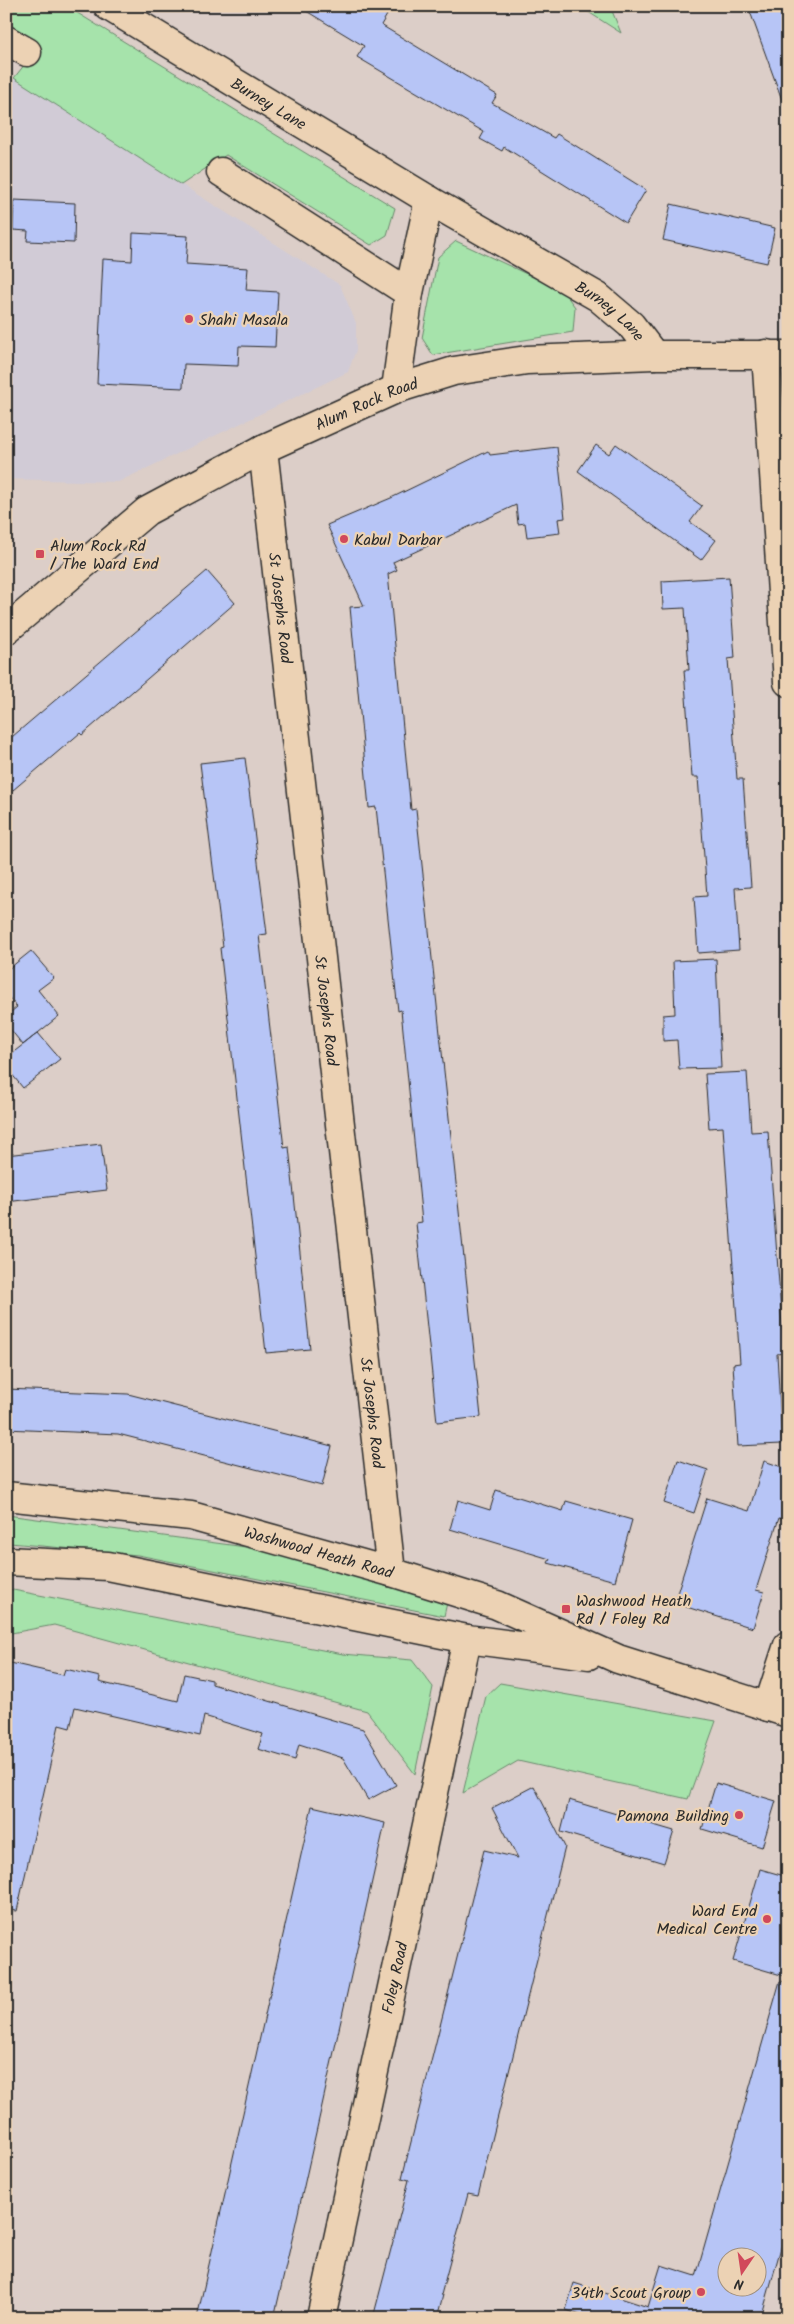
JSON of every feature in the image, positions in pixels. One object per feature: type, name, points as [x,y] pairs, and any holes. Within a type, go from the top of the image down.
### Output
[{"type":"street","name":"Burney Lane","points":[[108,6],[429,200],[598,297],[632,325],[654,355]]},
{"type":"street","points":[[221,172],[409,293]]},
{"type":"street","points":[[396,389],[409,293],[429,200]]},
{"type":"street","points":[[777,354],[788,682]]},
{"type":"street","name":"Alum Rock Road","points":[[6,630],[147,511],[263,449],[396,389],[454,371],[527,360],[654,355],[777,354]]},
{"type":"street","name":"St Josephs Road","points":[[263,449],[391,1572]]},
{"type":"street","name":"Washwood Heath Road","points":[[6,1496],[191,1516],[391,1572],[498,1605],[618,1659],[778,1710]]},
{"type":"street","name":"Washwood Heath Road","points":[[6,1561],[108,1566],[467,1639],[618,1659]]},
{"type":"street","name":"Foley Road","points":[[321,2318],[467,1639]]},
{"type":"street","points":[[778,1710],[788,1645]]},
{"type":"shaded area","points":[[14,78],[340,285],[356,323],[356,350],[348,372],[118,482],[6,479],[6,91]]},
{"type":"green space","points":[[6,6],[66,6],[395,208],[387,235],[371,245],[226,155],[181,185],[14,78],[40,45],[6,25]]},
{"type":"green space","points":[[579,6],[610,6],[621,33]]},
{"type":"green space","points":[[456,241],[563,291],[575,307],[573,332],[433,355],[422,338],[438,257]]},
{"type":"green space","points":[[7,1515],[253,1548],[448,1598],[444,1616],[138,1555],[10,1543],[6,1541]]},
{"type":"green space","points":[[6,1590],[343,1654],[412,1660],[433,1687],[415,1774],[367,1711],[54,1625],[6,1634]]},
{"type":"green space","points":[[500,1683],[716,1721],[688,1799],[518,1761],[463,1793],[486,1696]]},
{"type":"building","points":[[298,6],[372,6],[387,15],[381,25],[497,95],[492,103],[554,138],[557,134],[646,190],[626,223],[504,147],[502,151],[480,139],[484,132],[357,57],[364,46]]},
{"type":"building","points":[[748,6],[788,6],[788,108],[785,108]]},
{"type":"building","points":[[14,200],[75,203],[74,243],[27,241],[28,231],[13,230]]},
{"type":"building","points":[[671,204],[775,228],[767,263],[663,240]]},
{"type":"building","name":"Shahi Masala","points":[[133,233],[188,236],[186,264],[248,268],[246,290],[278,292],[275,347],[239,346],[238,366],[184,364],[183,388],[97,384],[103,259],[132,261]]},
{"type":"building","points":[[616,444],[702,506],[690,522],[716,540],[701,560],[578,471],[596,445],[609,454]]},
{"type":"building","points":[[557,447],[565,518],[558,519],[560,533],[527,537],[525,523],[518,524],[516,505],[393,562],[397,570],[388,574],[411,810],[416,809],[481,1417],[437,1422],[416,1223],[422,1222],[401,1010],[398,1011],[376,807],[369,808],[350,607],[364,606],[327,525],[391,498],[488,451],[490,455]]},
{"type":"building","points":[[207,571],[235,603],[82,735],[80,733],[6,796],[6,742]]},
{"type":"building","points":[[729,577],[735,658],[728,659],[737,779],[743,779],[751,887],[735,888],[739,950],[698,953],[694,897],[707,896],[698,777],[692,777],[684,670],[689,670],[685,608],[663,609],[662,581]]},
{"type":"building","points":[[245,758],[267,934],[259,935],[284,1148],[289,1147],[310,1349],[266,1353],[220,948],[223,947],[200,763]]},
{"type":"building","points":[[31,951],[54,978],[38,990],[59,1016],[23,1045],[6,1024],[6,1016],[17,1007],[6,994],[6,971]]},
{"type":"building","points":[[716,959],[721,1068],[679,1069],[677,1040],[663,1041],[663,1015],[675,1014],[673,961]]},
{"type":"building","points":[[38,1033],[60,1059],[23,1088],[6,1067],[6,1058]]},
{"type":"building","points":[[747,1072],[751,1132],[768,1131],[784,1353],[777,1354],[782,1444],[738,1446],[733,1364],[740,1363],[723,1127],[709,1128],[705,1074]]},
{"type":"building","points":[[101,1144],[107,1190],[6,1202],[6,1155]]},
{"type":"building","points":[[6,1389],[128,1394],[332,1446],[322,1486],[118,1434],[6,1429]]},
{"type":"building","points":[[678,1460],[708,1470],[694,1513],[664,1503]]},
{"type":"building","points":[[764,1461],[788,1469],[788,1521],[779,1518],[756,1590],[764,1592],[753,1628],[674,1603],[707,1498],[749,1511]]},
{"type":"building","points":[[496,1490],[563,1511],[566,1501],[632,1520],[615,1581],[548,1563],[550,1559],[450,1529],[458,1500],[490,1510]]},
{"type":"building","points":[[6,1662],[63,1675],[65,1669],[100,1677],[99,1682],[178,1701],[184,1674],[212,1680],[212,1684],[363,1729],[396,1785],[368,1800],[343,1758],[299,1744],[295,1760],[258,1749],[263,1734],[204,1716],[200,1736],[75,1707],[70,1728],[59,1725],[17,1911],[6,1910]]},
{"type":"building","name":"Pamona Building","points":[[716,1783],[776,1801],[762,1847],[702,1829]]},
{"type":"building","points":[[534,1786],[565,1847],[478,2196],[468,2194],[441,2295],[443,2295],[437,2318],[373,2318],[409,2180],[402,2178],[484,1850],[518,1858],[492,1808]]},
{"type":"building","points":[[569,1800],[674,1831],[664,1863],[561,1832]]},
{"type":"building","points":[[312,1806],[385,1823],[296,2222],[274,2318],[197,2318]]},
{"type":"building","name":"Ward End Medical Centre","points":[[760,1869],[788,1877],[788,1977],[733,1961]]},
{"type":"building","points":[[780,1981],[788,1982],[788,2223],[761,2318],[589,2318],[566,2310],[574,2283],[648,2307],[661,2265],[696,2276]]},
{"type":"place","name":"Shahi Masala","points":[[189,319]]},
{"type":"place","name":"Kabul Darbar","points":[[344,539]]},
{"type":"place","name":"Alum Rock Rd / The Ward End","points":[[40,554]]},
{"type":"place","name":"Washwood Heath Rd / Foley Rd","points":[[566,1609]]},
{"type":"place","name":"Pamona Building","points":[[739,1815]]},
{"type":"place","name":"Ward End Medical Centre","points":[[767,1919]]},
{"type":"place","name":"34th Scout Group","points":[[701,2292]]}]
